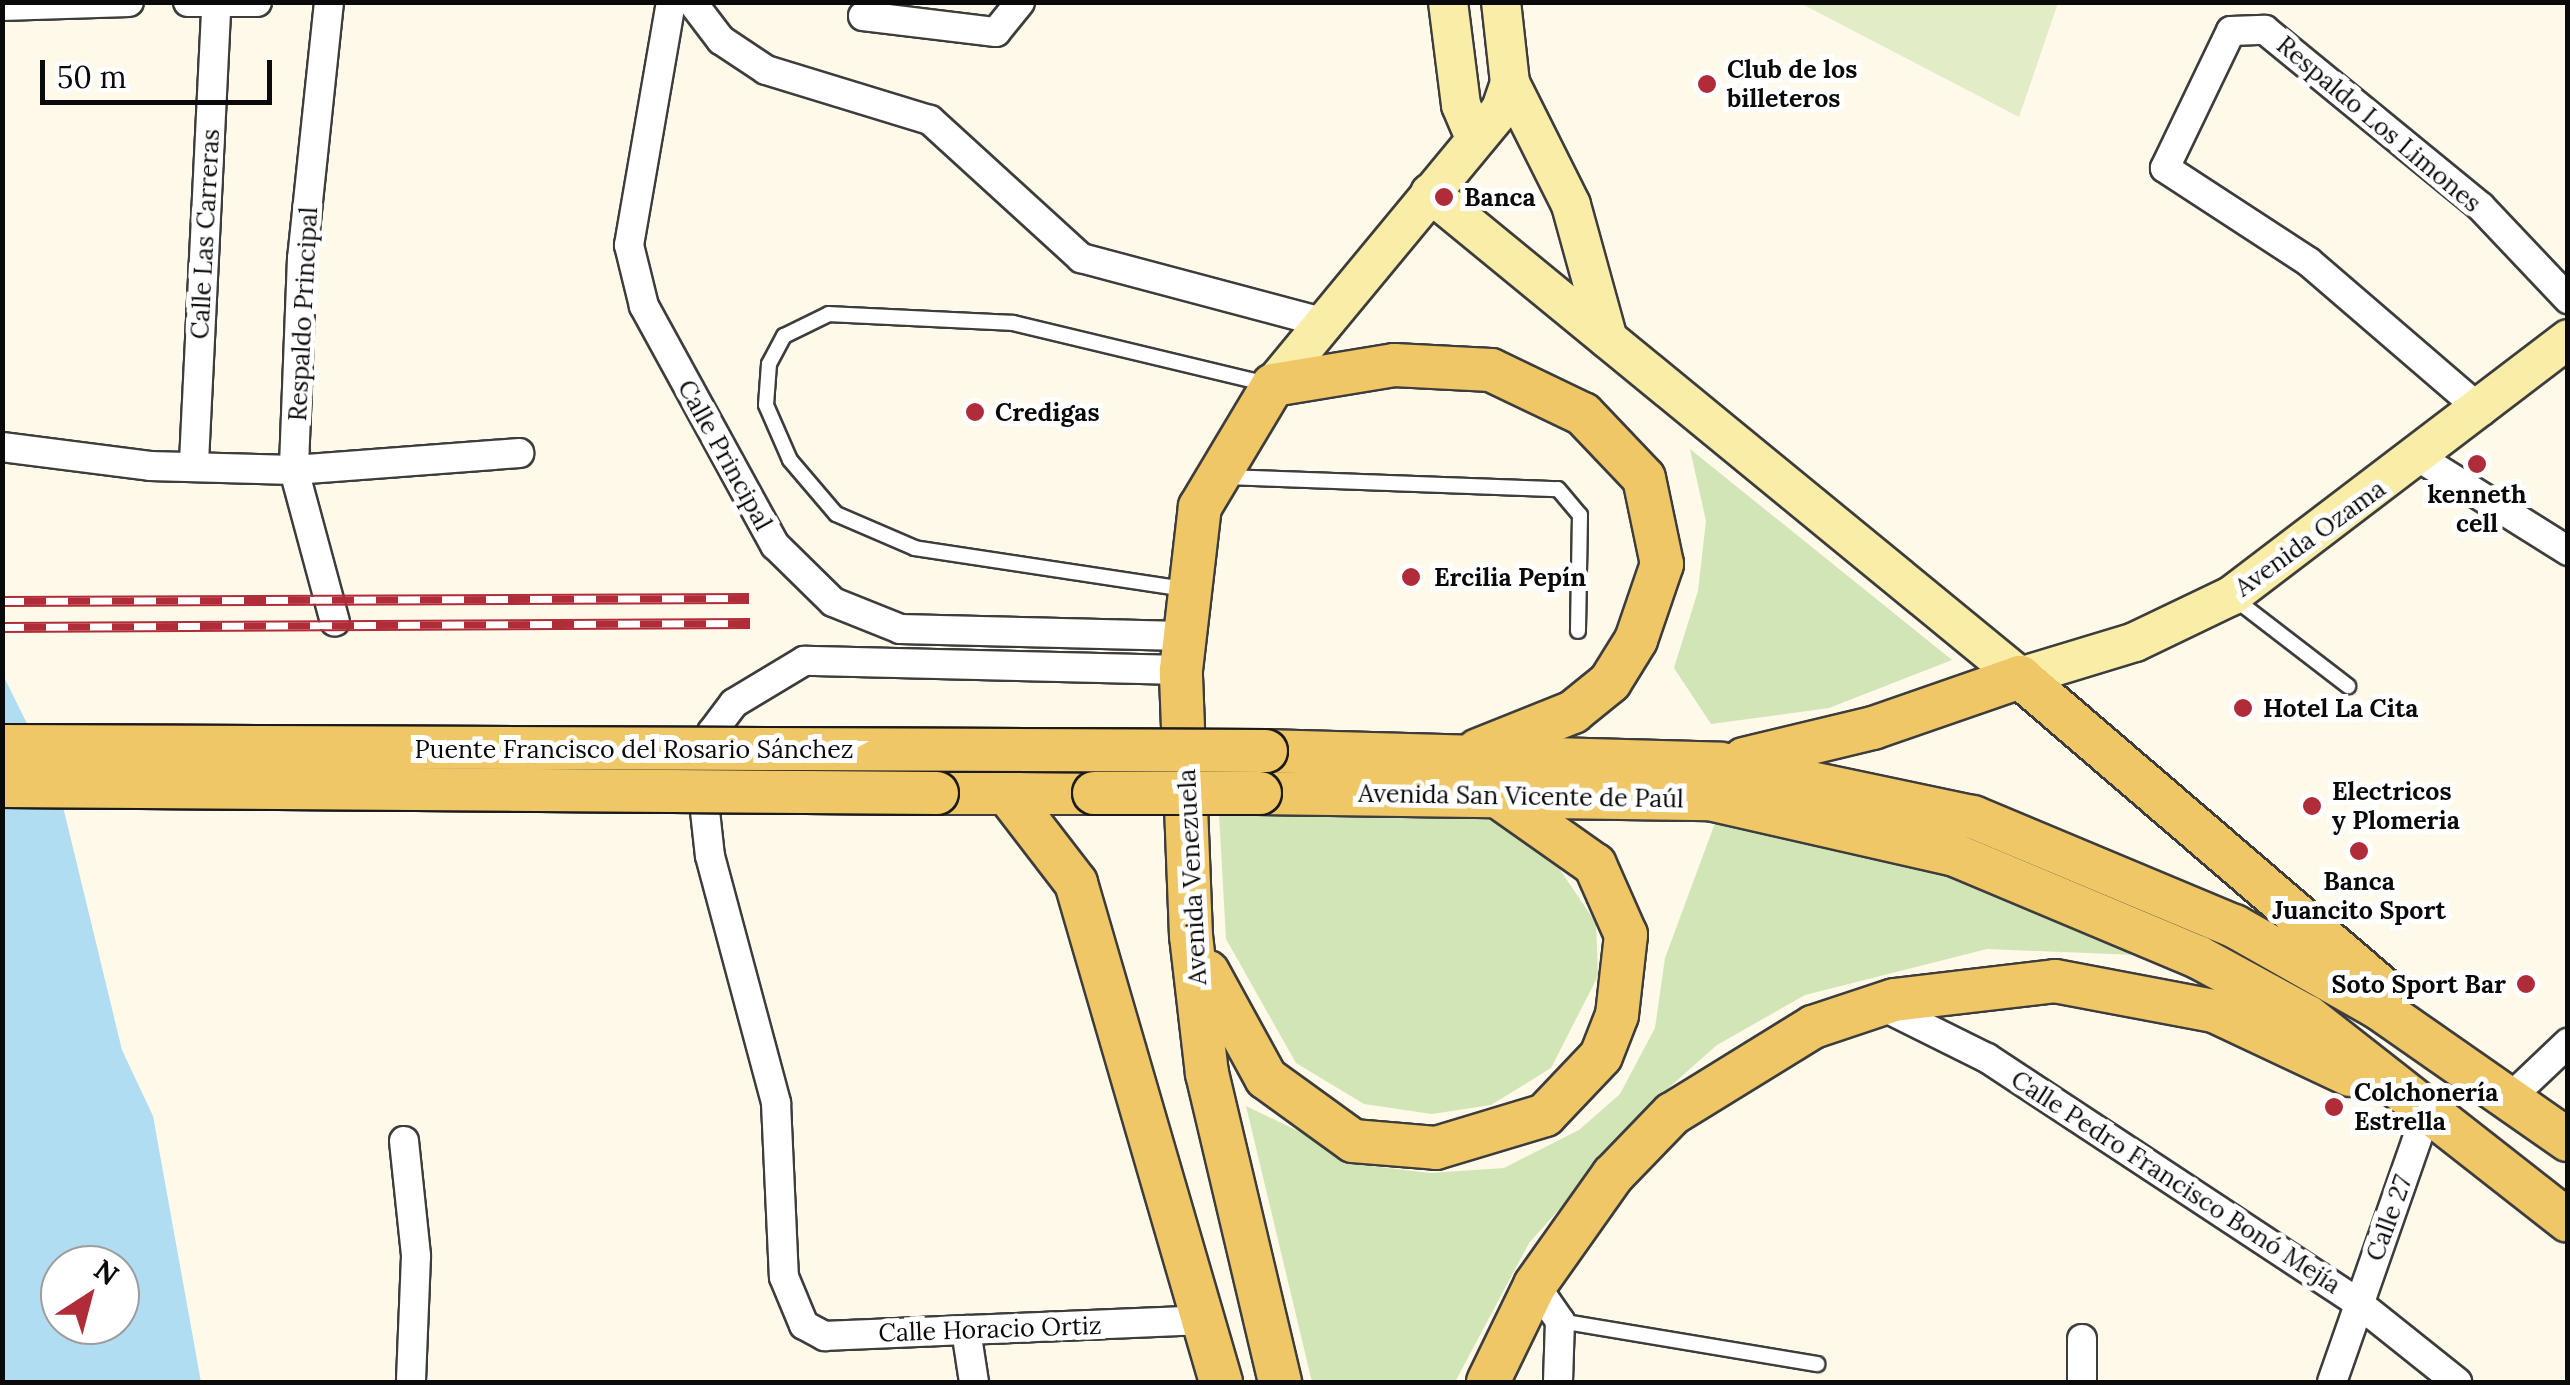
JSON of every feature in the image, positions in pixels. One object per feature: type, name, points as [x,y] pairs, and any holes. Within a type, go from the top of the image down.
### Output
[{"type":"main road","points":[[1448,2],[1461,106],[1474,138]]},
{"type":"main road","points":[[1502,2],[1510,83],[1571,204],[1608,339]]},
{"type":"main road","points":[[1273,386],[1474,138],[1510,83]]},
{"type":"main road","points":[[1430,193],[2020,677],[2511,1097]]},
{"type":"main road","name":"Avenida Ozama","points":[[2020,677],[2136,642],[2231,596],[2420,458],[2568,339]]},
{"type":"main road","points":[[1273,386],[1394,365],[1491,370],[1583,414],[1644,478],[1662,564],[1627,654],[1574,712],[1478,750]]},
{"type":"main road","name":"Avenida Venezuela","points":[[1273,386],[1214,477],[1186,589],[1181,653],[1191,936],[1207,1074],[1280,1382]]},
{"type":"main road","points":[[1722,764],[1873,728],[2020,677]]},
{"type":"main road","name":"Puente Francisco del Rosario Sánchez","points":[[2,746],[1266,751]]},
{"type":"main road","points":[[1388,794],[1394,749]]},
{"type":"main road","name":"Avenida San Vicente de Paúl","points":[[1266,751],[1478,750],[1722,764],[1973,817],[2112,868],[2380,1008],[2568,1140]]},
{"type":"main road","name":"Puente Francisco del Rosario Sánchez","points":[[2,786],[1260,793]]},
{"type":"main road","points":[[1006,792],[1076,883],[1222,1382]]},
{"type":"main road","name":"Avenida San Vicente de Paúl","points":[[1260,793],[1708,799],[1956,855],[2214,965],[2308,1017],[2568,1221]]},
{"type":"main road","points":[[1191,936],[1238,1041],[1266,1078],[1353,1141],[1436,1148],[1545,1115],[1601,1056],[1618,1015],[1626,935],[1595,864],[1541,818],[1495,795]]},
{"type":"main road","points":[[1488,1382],[1535,1285],[1613,1175],[1672,1114],[1783,1043],[1880,1005],[1973,985],[2056,980],[2142,991],[2214,1011],[2427,1110]]},
{"type":"street","points":[[2,6],[129,2]]},
{"type":"street","points":[[202,4],[257,2]]},
{"type":"street","name":"Respaldo Principal","points":[[329,2],[302,258],[294,470],[335,622]]},
{"type":"street","name":"Calle Principal","points":[[672,2],[628,245],[644,306],[775,545],[834,602],[900,629],[1181,653]]},
{"type":"street","points":[[692,2],[721,40],[766,70],[930,120],[1041,231],[1081,258],[1322,322]]},
{"type":"street","points":[[863,16],[996,32],[1020,2]]},
{"type":"street","name":"Calle Las Carreras","points":[[194,462],[202,4]]},
{"type":"street","name":"Respaldo Los Limones","points":[[2482,410],[2308,262],[2165,168],[2231,31],[2266,30],[2481,207],[2568,299]]},
{"type":"street","points":[[2,447],[150,466],[194,462],[294,470],[519,453]]},
{"type":"street","points":[[2420,458],[2568,551]]},
{"type":"street","name":"Calle Horacio Ortiz","points":[[1181,653],[804,662],[734,703],[712,732],[703,793],[710,856],[776,1103],[789,1307],[825,1336],[1202,1320]]},
{"type":"street","name":"Calle Pedro Francisco Bonó Mejía","points":[[1880,1005],[1987,1058],[2358,1303],[2457,1382]]},
{"type":"street","points":[[2511,1097],[2568,1043]]},
{"type":"street","name":"Calle 27","points":[[2332,1382],[2427,1110]]},
{"type":"street","points":[[404,1141],[416,1256],[411,1382]]},
{"type":"street","points":[[1535,1285],[1560,1321],[1558,1382]]},
{"type":"street","points":[[966,1330],[974,1382]]},
{"type":"street","points":[[2082,1339],[2082,1382]]},
{"type":"lane","points":[[1186,589],[915,548],[836,514],[790,460],[766,405],[769,364],[784,336],[829,314],[1013,323],[1273,386]]},
{"type":"lane","points":[[1214,477],[1558,489],[1580,514],[1578,631]]},
{"type":"lane","points":[[2231,596],[2348,686]]},
{"type":"lane","points":[[1560,1321],[1816,1364]]},
{"type":"green space","points":[[1800,3],[2058,3],[2019,117]]},
{"type":"green space","points":[[1690,449],[1952,660],[1829,708],[1711,724],[1674,668],[1698,591],[1706,521]]},
{"type":"green space","points":[[1219,814],[1478,815],[1544,846],[1596,923],[1598,976],[1551,1068],[1491,1105],[1432,1114],[1364,1104],[1296,1063],[1226,939]]},
{"type":"green space","points":[[1715,823],[1953,874],[2136,955],[1987,949],[1805,995],[1717,1045],[1665,1091],[1529,1243],[1455,1382],[1312,1382],[1246,1106],[1371,1166],[1430,1173],[1504,1168],[1579,1130],[1620,1094],[1655,1028],[1665,958]]},
{"type":"water","points":[[2,673],[58,786],[122,1050],[153,1116],[201,1382],[3,1382]]},
{"type":"railway","points":[[2,601],[749,598]]},
{"type":"railway","points":[[2,627],[750,623]]},
{"type":"place","name":"Club de los billeteros","points":[[1707,84]]},
{"type":"place","name":"Banca","points":[[1444,197]]},
{"type":"place","name":"Credigas","points":[[975,412]]},
{"type":"place","name":"kenneth cell","points":[[2477,464]]},
{"type":"place","name":"Ercilia Pepín","points":[[1411,577]]},
{"type":"place","name":"Hotel La Cita","points":[[2243,708]]},
{"type":"place","name":"Electricos y Plomeria","points":[[2312,806]]},
{"type":"place","name":"Banca Juancito Sport","points":[[2359,851]]},
{"type":"place","name":"Soto Sport Bar","points":[[2526,984]]},
{"type":"place","name":"Colchonería Estrella","points":[[2334,1107]]}]
